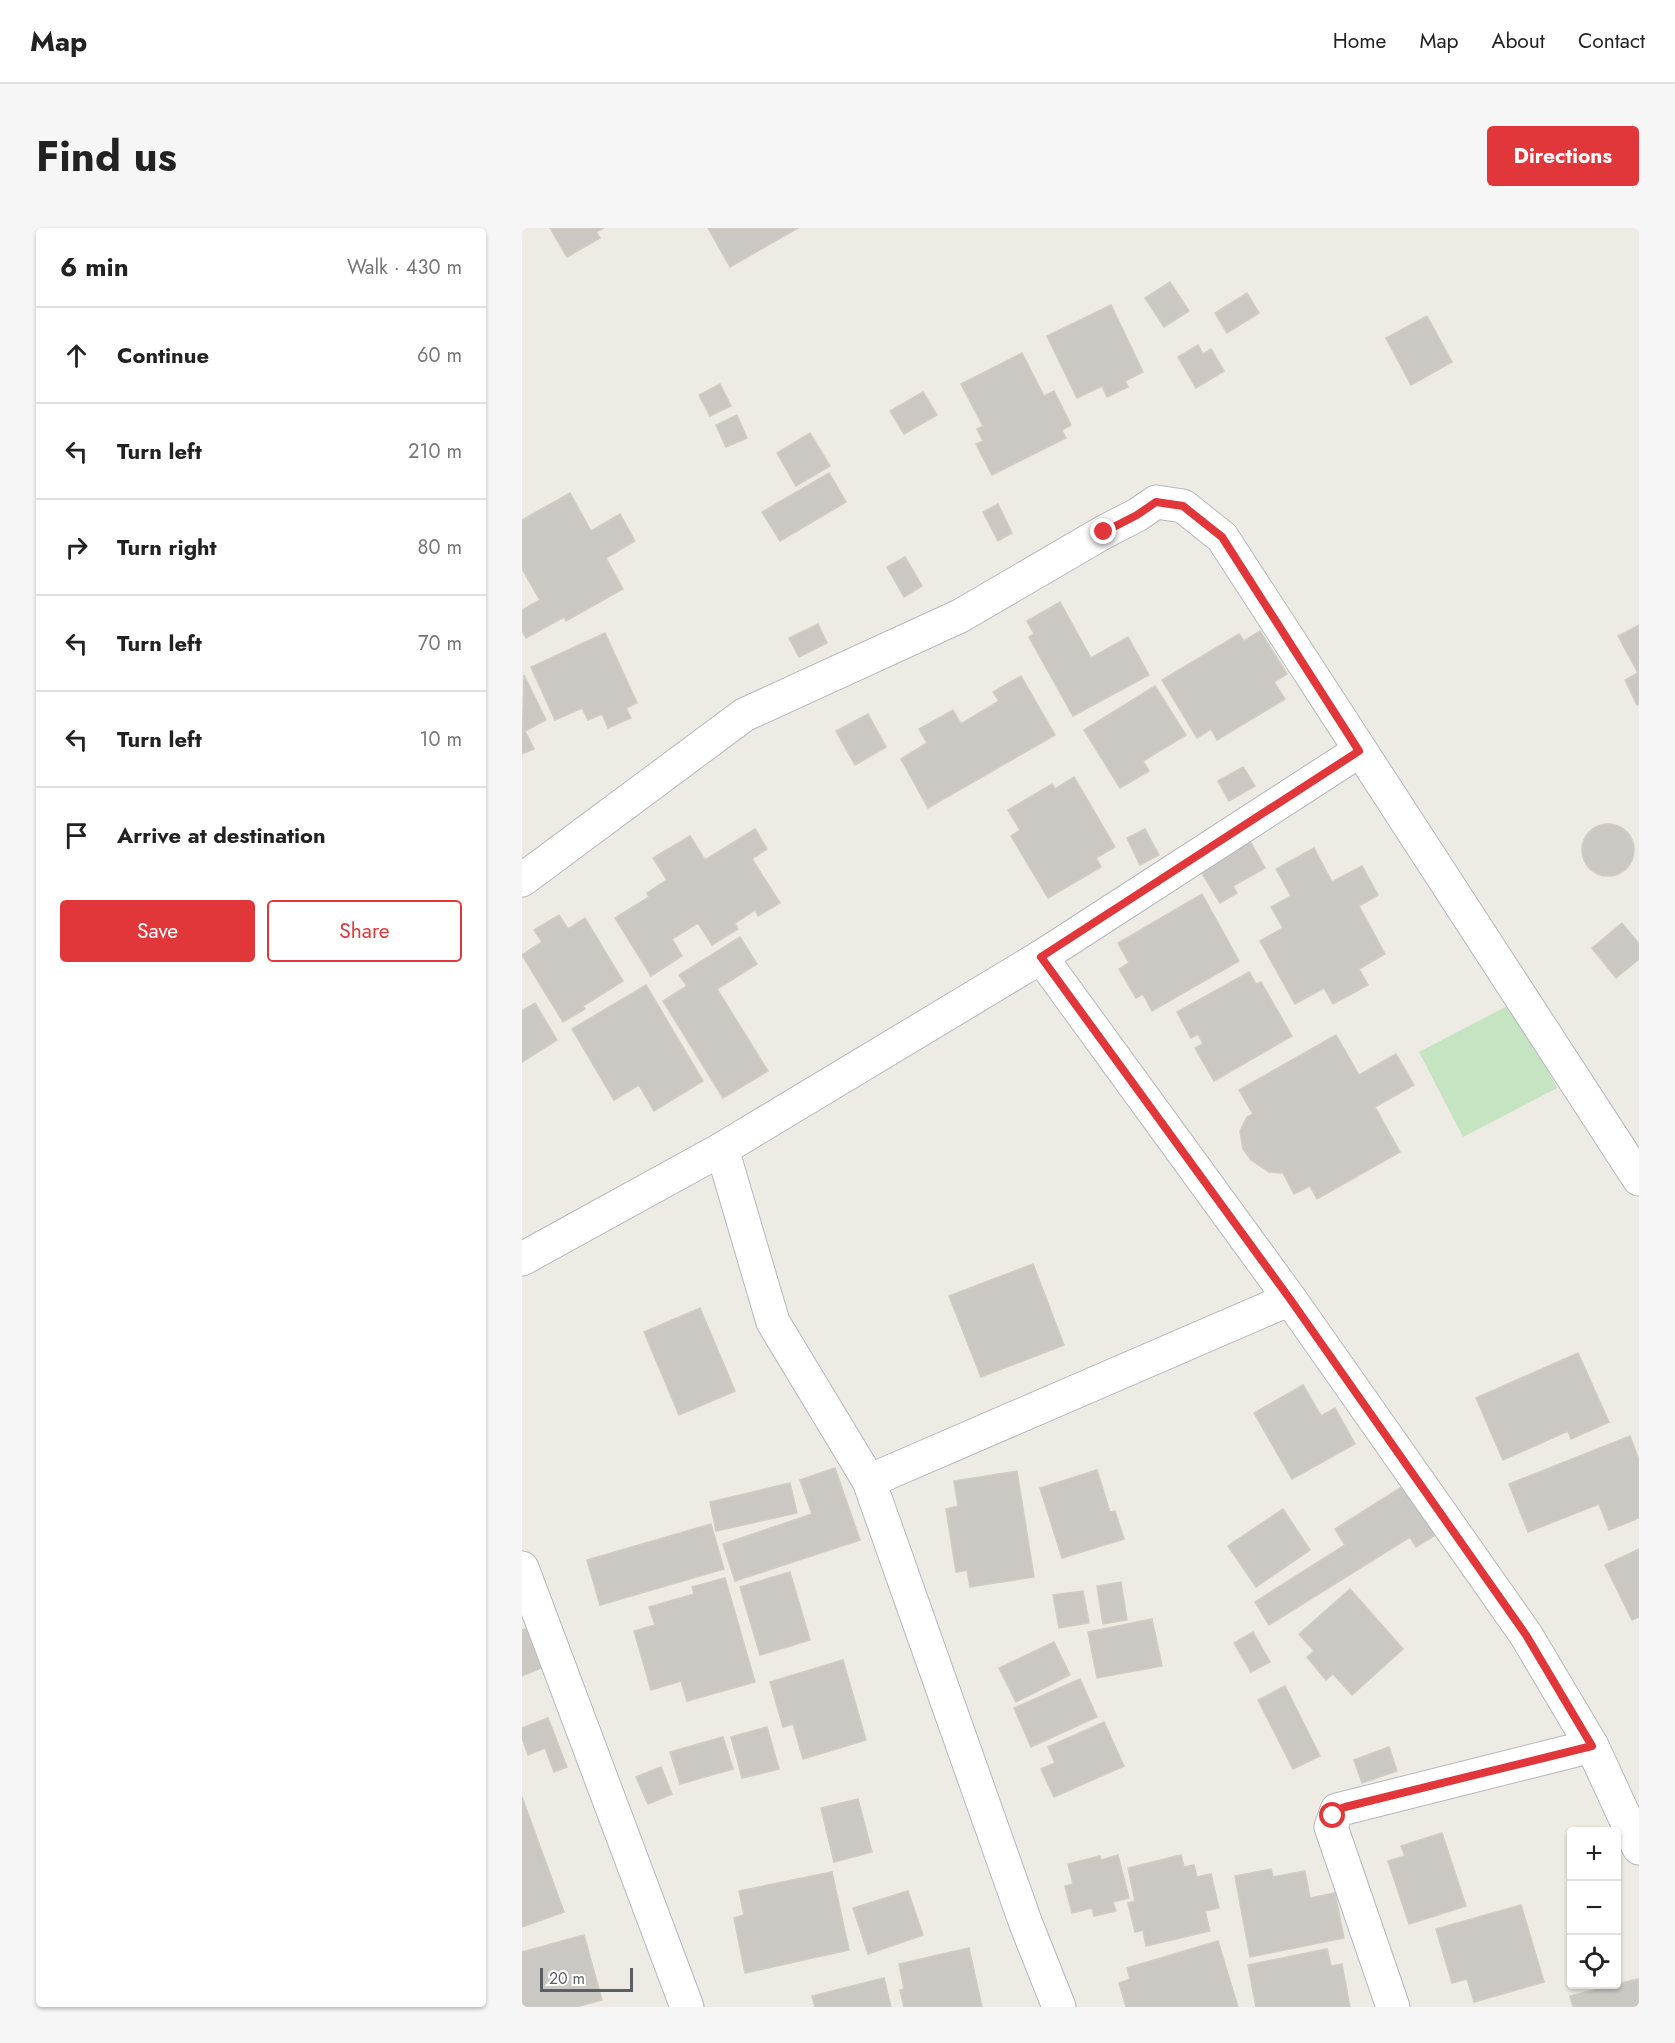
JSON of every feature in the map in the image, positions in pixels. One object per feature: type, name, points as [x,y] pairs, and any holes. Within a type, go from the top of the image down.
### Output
[{"type":"street","points":[[522,879],[744,715],[960,616],[1156,502],[1183,506],[1222,537],[1639,1179]]},
{"type":"street","points":[[522,1259],[722,1149],[1041,957],[1359,751]]},
{"type":"street","points":[[1041,957],[1290,1299],[1526,1635],[1592,1746],[1639,1848]]},
{"type":"street","points":[[722,1149],[773,1322],[869,1481],[1026,1924],[1059,2007]]},
{"type":"street","points":[[869,1481],[1290,1299]]},
{"type":"street","points":[[522,1568],[687,2007]]},
{"type":"street","points":[[1393,2007],[1331,1827],[1337,1810],[1592,1746]]},
{"type":"green space","points":[[1513,1003],[1557,1088],[1463,1137],[1419,1052]]},
{"type":"building","points":[[550,228],[604,228],[596,232],[600,238],[567,257]]},
{"type":"building","points":[[708,228],[798,228],[730,267]]},
{"type":"building","points":[[1170,282],[1189,311],[1164,327],[1145,298]]},
{"type":"building","points":[[1247,293],[1259,313],[1227,333],[1215,313]]},
{"type":"building","points":[[1111,305],[1143,372],[1125,381],[1128,387],[1107,397],[1102,386],[1077,398],[1047,336]]},
{"type":"building","points":[[1427,316],[1452,362],[1411,385],[1386,338]]},
{"type":"building","points":[[1198,345],[1203,354],[1211,349],[1224,371],[1196,388],[1178,357]]},
{"type":"building","points":[[1022,353],[1044,396],[1054,391],[1071,425],[1062,430],[1066,438],[992,475],[976,444],[983,441],[977,429],[983,426],[961,384]]},
{"type":"building","points":[[720,384],[731,406],[710,416],[699,395]]},
{"type":"building","points":[[923,392],[937,415],[904,434],[890,411]]},
{"type":"building","points":[[737,415],[747,438],[726,447],[716,425]]},
{"type":"building","points":[[810,433],[830,466],[796,486],[777,453]]},
{"type":"building","points":[[829,473],[846,502],[780,541],[762,512]]},
{"type":"building","points":[[570,493],[591,531],[620,514],[635,541],[606,558],[623,589],[566,621],[564,617],[526,638],[522,630],[522,610],[540,600],[522,569],[522,520]]},
{"type":"building","points":[[998,504],[1012,533],[998,541],[983,512]]},
{"type":"building","points":[[905,557],[922,586],[904,597],[887,567]]},
{"type":"building","points":[[1060,602],[1091,658],[1128,637],[1149,675],[1073,716],[1029,637],[1034,634],[1027,621]]},
{"type":"building","points":[[818,624],[827,643],[799,657],[789,638]]},
{"type":"building","points":[[1639,625],[1639,704],[1637,705],[1625,680],[1638,673],[1618,636]]},
{"type":"building","points":[[1260,631],[1287,674],[1274,682],[1285,699],[1217,740],[1211,729],[1197,738],[1162,680],[1239,634],[1244,641]]},
{"type":"building","points":[[605,633],[637,703],[626,708],[631,718],[608,728],[602,714],[588,720],[582,708],[555,720],[531,667]]},
{"type":"building","points":[[524,675],[546,720],[525,731],[534,749],[522,754]]},
{"type":"building","points":[[1021,676],[1055,735],[928,808],[901,759],[927,743],[919,729],[953,710],[961,724],[999,701],[993,692]]},
{"type":"building","points":[[1155,686],[1186,735],[1143,761],[1149,771],[1120,788],[1084,730]]},
{"type":"building","points":[[868,714],[886,747],[855,765],[836,731]]},
{"type":"building","points":[[1243,767],[1255,786],[1229,801],[1218,781]]},
{"type":"building","points":[[1074,777],[1115,847],[1096,858],[1101,867],[1048,898],[1011,836],[1020,830],[1008,810],[1052,784],[1055,789]]},
{"type":"building","points":[[1603,824],[1613,824],[1627,831],[1634,850],[1627,869],[1613,876],[1603,876],[1593,872],[1586,865],[1582,855],[1582,845],[1586,835],[1593,828]]},
{"type":"building","points":[[755,829],[767,849],[752,859],[780,903],[758,916],[755,910],[735,923],[738,929],[712,945],[698,923],[672,939],[682,956],[651,976],[615,918],[649,897],[647,893],[667,880],[653,858],[690,836],[705,860]]},
{"type":"building","points":[[1145,829],[1159,855],[1140,865],[1127,838]]},
{"type":"building","points":[[1250,841],[1265,868],[1233,886],[1237,893],[1220,903],[1200,870]]},
{"type":"building","points":[[1314,848],[1332,882],[1362,866],[1378,895],[1359,906],[1385,954],[1359,969],[1368,985],[1333,1004],[1324,988],[1295,1004],[1260,941],[1283,928],[1271,907],[1291,896],[1276,869]]},
{"type":"building","points":[[1202,894],[1239,961],[1152,1011],[1143,994],[1136,998],[1119,969],[1129,963],[1118,943]]},
{"type":"building","points":[[559,915],[568,929],[585,918],[623,981],[583,1006],[585,1009],[563,1022],[522,955],[542,942],[534,930]]},
{"type":"building","points":[[1622,923],[1639,944],[1639,959],[1616,978],[1592,948]]},
{"type":"building","points":[[740,937],[757,964],[717,989],[768,1071],[723,1098],[663,1001],[687,986],[679,975]]},
{"type":"building","points":[[1249,972],[1256,984],[1261,982],[1292,1036],[1214,1081],[1195,1048],[1203,1044],[1198,1034],[1191,1038],[1177,1012]]},
{"type":"building","points":[[646,985],[703,1081],[654,1111],[639,1085],[614,1100],[572,1029]]},
{"type":"building","points":[[535,1003],[557,1040],[522,1062],[522,1011]]},
{"type":"building","points":[[1336,1035],[1359,1075],[1396,1054],[1414,1085],[1375,1107],[1400,1152],[1317,1199],[1310,1186],[1294,1194],[1283,1173],[1269,1172],[1251,1160],[1243,1149],[1240,1131],[1247,1117],[1253,1114],[1239,1090]]},
{"type":"building","points":[[1033,1264],[1064,1345],[981,1377],[949,1296]]},
{"type":"building","points":[[700,1308],[735,1391],[679,1415],[644,1332]]},
{"type":"building","points":[[1578,1353],[1609,1422],[1571,1439],[1568,1431],[1503,1460],[1476,1398]]},
{"type":"building","points":[[1303,1385],[1321,1416],[1335,1408],[1355,1444],[1292,1479],[1254,1413]]},
{"type":"building","points":[[1630,1436],[1639,1460],[1639,1518],[1609,1530],[1599,1504],[1528,1532],[1509,1484]]},
{"type":"building","points":[[835,1468],[860,1540],[735,1581],[723,1544],[812,1514],[800,1480]]},
{"type":"building","points":[[1097,1470],[1110,1512],[1115,1511],[1124,1539],[1062,1558],[1040,1488]]},
{"type":"building","points":[[1017,1471],[1034,1577],[970,1587],[967,1570],[956,1572],[946,1509],[958,1506],[954,1481]]},
{"type":"building","points":[[790,1483],[797,1513],[716,1531],[710,1502]]},
{"type":"building","points":[[1408,1483],[1439,1533],[1416,1547],[1410,1537],[1269,1625],[1255,1602],[1345,1545],[1335,1529]]},
{"type":"building","points":[[1283,1509],[1310,1550],[1256,1587],[1228,1546]]},
{"type":"building","points":[[711,1524],[724,1569],[600,1605],[587,1560]]},
{"type":"building","points":[[1639,1549],[1639,1617],[1632,1620],[1605,1565]]},
{"type":"building","points":[[790,1572],[810,1640],[760,1655],[740,1587]]},
{"type":"building","points":[[725,1578],[755,1682],[687,1701],[681,1681],[651,1690],[634,1631],[655,1625],[649,1607],[694,1594],[692,1587]]},
{"type":"building","points":[[1121,1582],[1127,1620],[1103,1624],[1097,1586]]},
{"type":"building","points":[[1350,1589],[1403,1649],[1352,1695],[1333,1674],[1326,1680],[1307,1657],[1314,1651],[1299,1634]]},
{"type":"building","points":[[1083,1591],[1089,1623],[1059,1628],[1053,1595]]},
{"type":"building","points":[[1152,1619],[1162,1666],[1097,1678],[1088,1632]]},
{"type":"building","points":[[526,1629],[541,1668],[522,1676],[522,1630]]},
{"type":"building","points":[[1253,1632],[1270,1662],[1251,1672],[1234,1643]]},
{"type":"building","points":[[1054,1642],[1070,1675],[1016,1702],[999,1668]]},
{"type":"building","points":[[843,1660],[866,1740],[803,1759],[793,1724],[783,1727],[770,1682]]},
{"type":"building","points":[[1080,1679],[1097,1717],[1031,1747],[1014,1708]]},
{"type":"building","points":[[1285,1686],[1320,1756],[1293,1769],[1258,1700]]},
{"type":"building","points":[[548,1718],[567,1767],[554,1772],[545,1748],[528,1755],[522,1738],[522,1728]]},
{"type":"building","points":[[1104,1722],[1124,1766],[1054,1797],[1041,1769],[1055,1763],[1048,1747]]},
{"type":"building","points":[[767,1727],[779,1769],[742,1778],[731,1737]]},
{"type":"building","points":[[723,1737],[733,1769],[680,1784],[670,1752]]},
{"type":"building","points":[[1389,1747],[1397,1771],[1362,1783],[1354,1760]]},
{"type":"building","points":[[661,1767],[672,1794],[648,1804],[636,1777]]},
{"type":"building","points":[[522,1797],[564,1912],[522,1927]]},
{"type":"building","points":[[858,1799],[872,1852],[834,1862],[821,1808]]},
{"type":"building","points":[[1442,1833],[1466,1906],[1409,1924],[1388,1861],[1405,1856],[1401,1846]]},
{"type":"building","points":[[1118,1855],[1129,1898],[1113,1902],[1116,1911],[1094,1916],[1092,1908],[1072,1913],[1065,1886],[1073,1884],[1068,1864],[1100,1856],[1101,1860]]},
{"type":"building","points":[[1181,1855],[1184,1867],[1194,1865],[1197,1877],[1211,1874],[1219,1908],[1205,1911],[1210,1931],[1146,1946],[1143,1930],[1135,1932],[1128,1903],[1135,1901],[1128,1868]]},
{"type":"building","points":[[1271,1869],[1273,1877],[1305,1871],[1310,1898],[1335,1893],[1344,1938],[1250,1957],[1235,1876]]},
{"type":"building","points":[[832,1872],[849,1950],[745,1973],[734,1918],[744,1915],[739,1891]]},
{"type":"building","points":[[908,1891],[923,1935],[868,1954],[853,1908]]},
{"type":"building","points":[[1521,1905],[1544,1982],[1474,2002],[1467,1979],[1452,1983],[1436,1929]]},
{"type":"building","points":[[584,1935],[602,2000],[576,2007],[522,2007],[522,1952]]},
{"type":"building","points":[[1218,1941],[1238,2007],[1126,2007],[1119,1983],[1130,1979],[1127,1968]]},
{"type":"building","points":[[969,1948],[982,2007],[904,2007],[900,1990],[904,1989],[899,1964]]},
{"type":"building","points":[[1327,1949],[1331,1966],[1342,1964],[1350,2007],[1256,2007],[1248,1965]]},
{"type":"building","points":[[884,1978],[891,2007],[815,2007],[812,1996]]},
{"type":"building","points":[[1638,1979],[1639,2007],[1573,2007],[1570,1996],[1598,1989],[1621,1989],[1621,1983]]},
{"type":"route","points":[[1104,532],[1156,502],[1183,506],[1222,537],[1359,751],[1041,957],[1290,1299],[1526,1635],[1592,1746],[1345,1807],[1337,1810],[1333,1816]]}]
